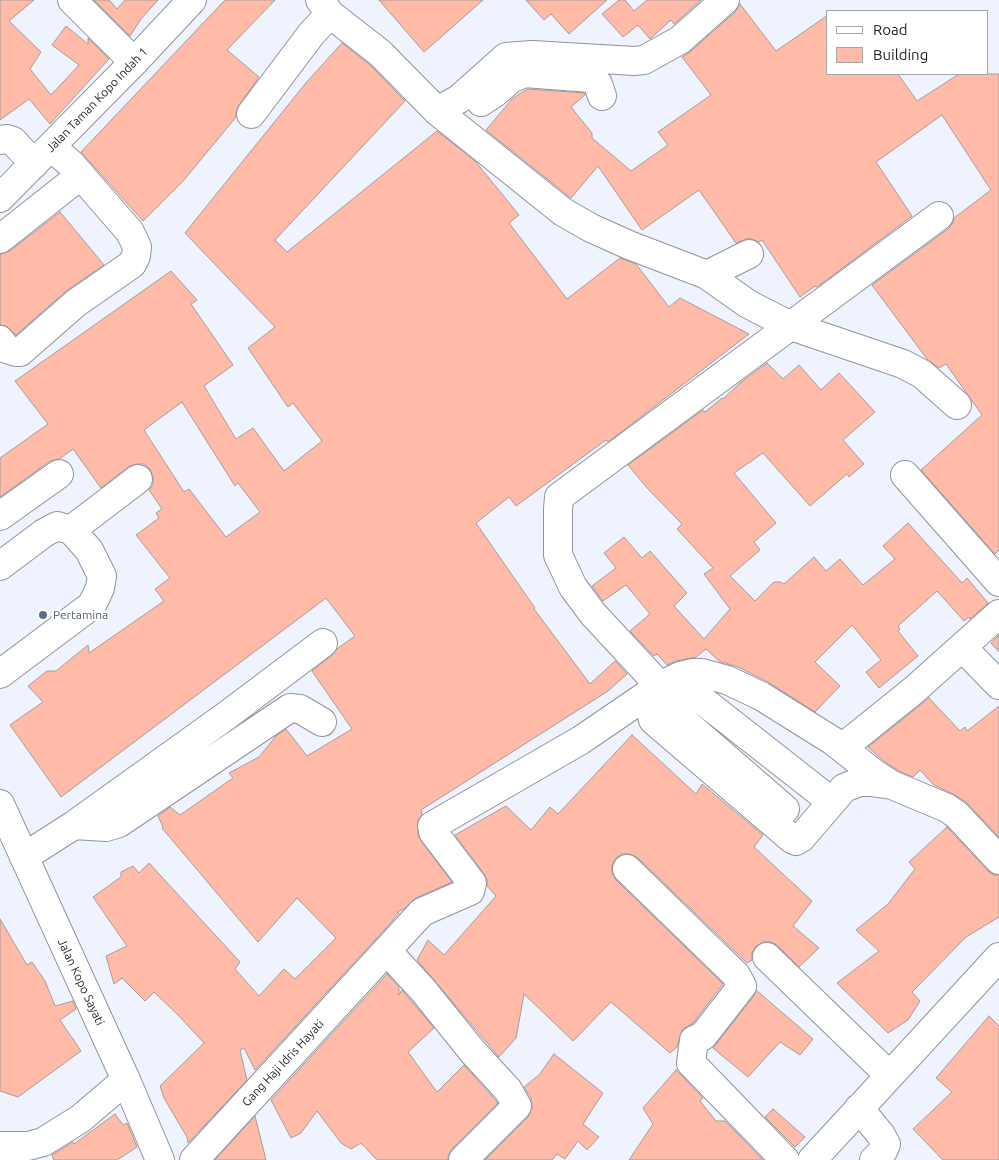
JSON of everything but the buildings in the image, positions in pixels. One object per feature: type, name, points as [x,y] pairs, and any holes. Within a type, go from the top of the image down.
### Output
[{"type":"street","points":[[72,0],[134,62]]},
{"type":"street","name":"Jalan Taman Kopo Indah 1","points":[[0,198],[134,62],[192,0]]},
{"type":"street","points":[[443,116],[459,99],[506,58],[532,56],[644,60],[680,40],[725,0]]},
{"type":"street","points":[[251,114],[312,34],[325,7],[380,53],[443,116],[563,212],[591,228],[629,245],[707,275],[748,304],[791,326],[903,364],[922,374],[957,405]]},
{"type":"street","points":[[443,116],[496,92],[511,79],[524,73],[591,78],[598,84],[602,96]]},
{"type":"street","points":[[0,140],[7,139],[13,141],[81,175],[130,232],[137,247],[136,256],[132,264],[76,304],[20,352],[7,349],[0,340]]},
{"type":"street","points":[[0,239],[81,175]]},
{"type":"street","points":[[939,216],[559,497],[558,555],[573,587],[593,614],[678,692],[844,801],[947,808],[957,815],[999,860]]},
{"type":"street","points":[[707,275],[749,254]]},
{"type":"street","points":[[0,516],[59,474]]},
{"type":"street","points":[[905,475],[999,582]]},
{"type":"street","points":[[71,530],[138,479]]},
{"type":"street","points":[[0,566],[44,533],[58,526],[71,530],[89,550],[102,576],[100,588],[92,605],[0,674]]},
{"type":"street","points":[[842,748],[914,690],[999,614]]},
{"type":"street","points":[[24,857],[74,825],[226,716],[323,643]]},
{"type":"street","points":[[962,647],[999,685]]},
{"type":"street","points":[[678,692],[680,676],[692,673],[702,673],[727,680],[761,696],[842,748]]},
{"type":"street","points":[[678,692],[720,689],[778,719],[844,801]]},
{"type":"street","points":[[678,692],[844,801]]},
{"type":"street","name":"Gang Haji Idris Hayati","points":[[194,1160],[422,912],[470,891],[472,883],[434,832],[432,826],[580,740],[678,692]]},
{"type":"street","points":[[74,825],[106,827],[119,822],[290,708],[300,709],[322,722]]},
{"type":"street","points":[[842,748],[844,801]]},
{"type":"street","name":"Jalan Kopo Sayati","points":[[0,804],[126,1080],[160,1160]]},
{"type":"street","points":[[627,869],[736,974],[742,986],[703,1036],[694,1040],[691,1063],[785,1160]]},
{"type":"street","points":[[767,957],[888,1076]]},
{"type":"street","points":[[812,1160],[999,957]]},
{"type":"street","points":[[380,959],[422,990],[508,1090],[517,1106],[463,1160]]},
{"type":"street","points":[[0,1146],[28,1146],[43,1142],[80,1119],[126,1080]]},
{"type":"street","points":[[859,1108],[886,1144],[883,1151],[874,1160]]},
{"type":"place","name":"Pertamina","points":[[43,615]]}]
